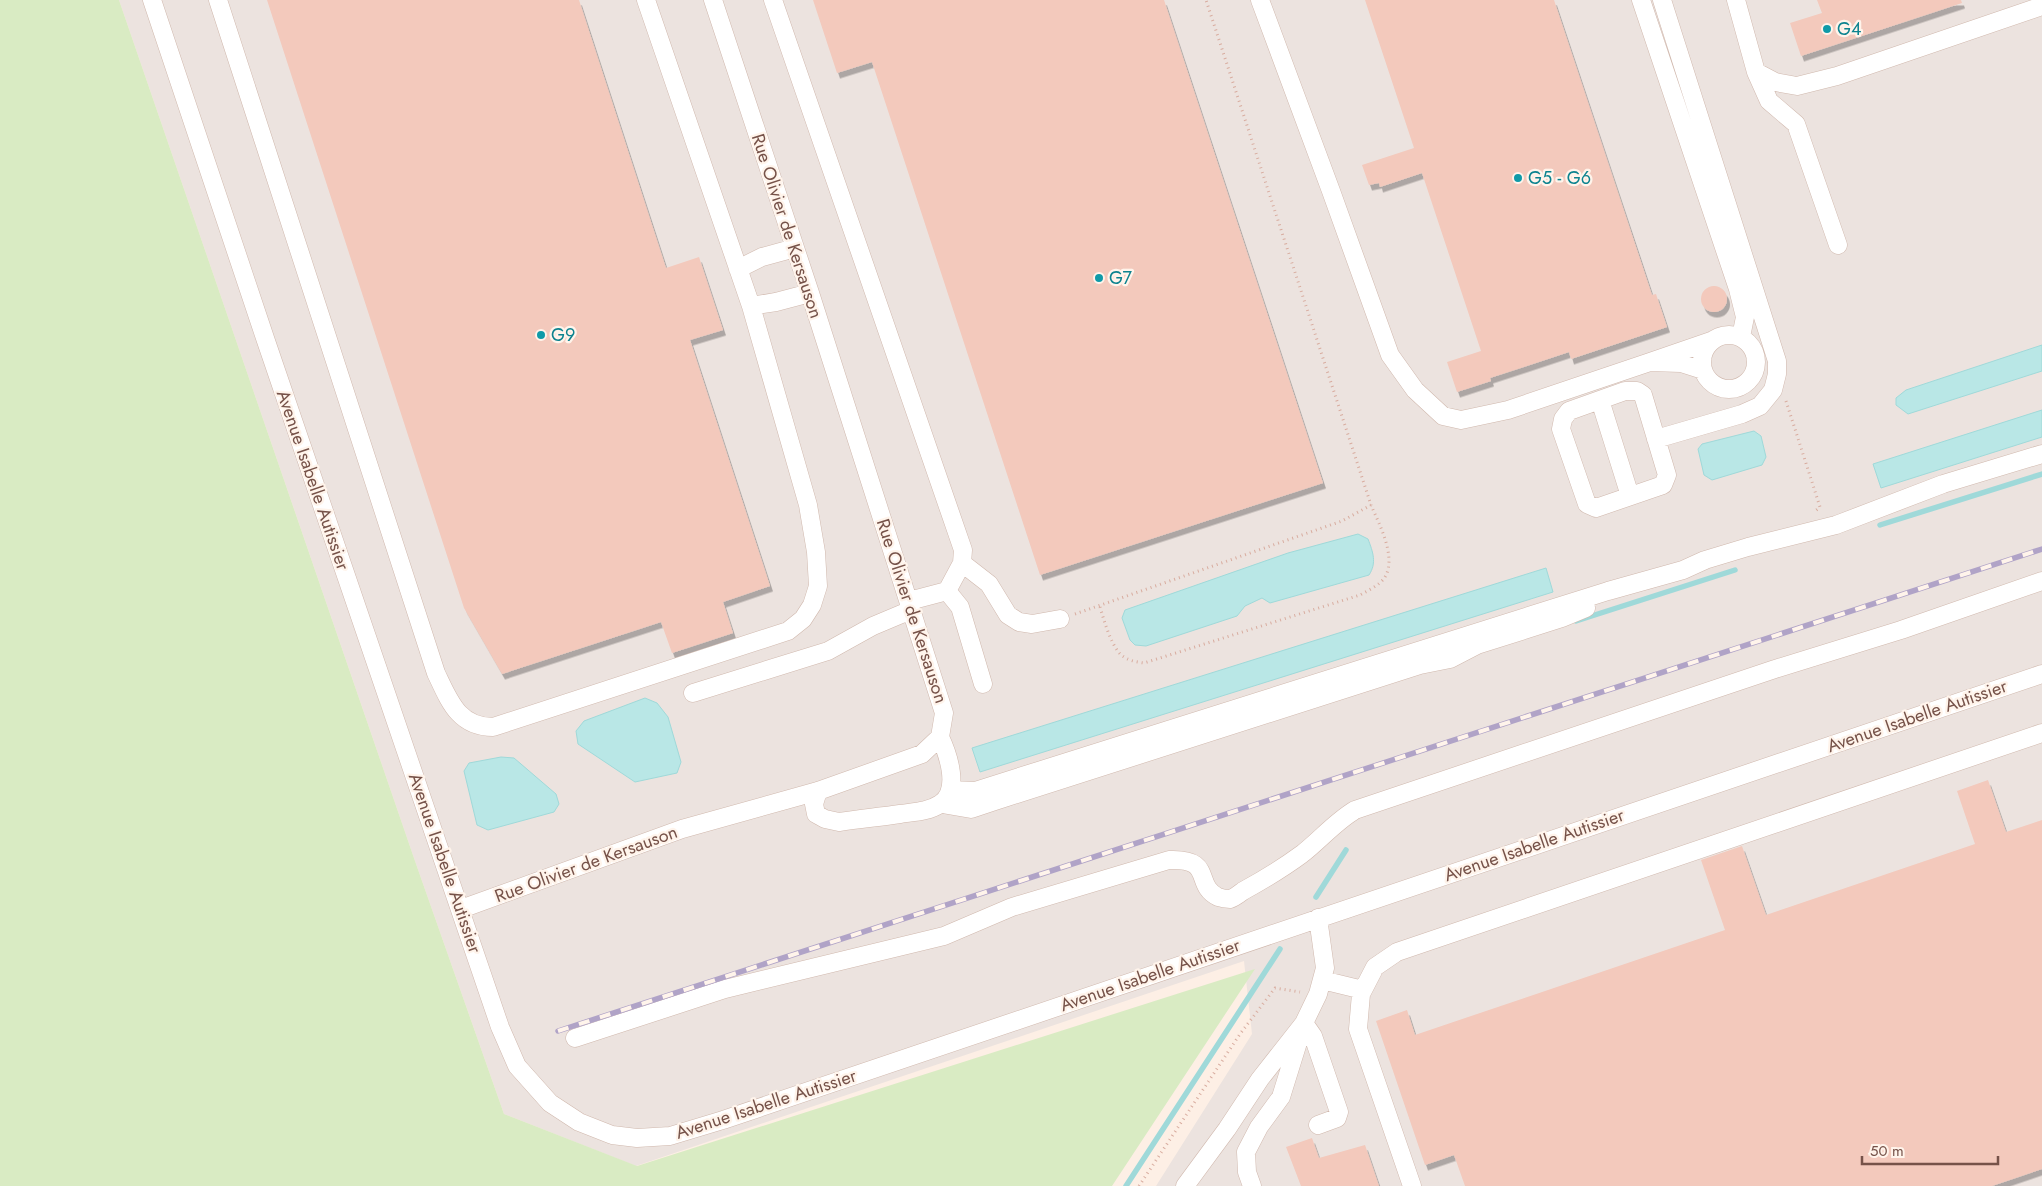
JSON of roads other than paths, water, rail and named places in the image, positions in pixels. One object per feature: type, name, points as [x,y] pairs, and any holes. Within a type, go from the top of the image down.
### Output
[{"type":"street","name":"Avenue Isabelle Autissier","points":[[152,0],[269,350],[500,1027],[517,1066],[550,1103],[580,1122],[612,1135],[637,1138],[670,1136],[723,1120],[2042,674]]},
{"type":"street","points":[[218,0],[436,673],[459,715],[470,723],[484,727],[493,727],[788,632],[803,619],[812,605],[818,586],[816,552],[808,505],[751,306],[646,0]]},
{"type":"street","name":"Rue Olivier de Kersauson","points":[[461,909],[682,829],[818,791],[922,754],[940,737],[944,713],[810,293],[713,0]]},
{"type":"street","points":[[694,694],[828,651],[910,606],[947,591],[962,563],[962,550],[773,0]]},
{"type":"street","points":[[1260,0],[1390,355],[1415,390],[1443,416],[1462,420],[1508,410],[1726,335],[1741,337],[1753,348],[1757,362],[1753,377],[1741,388],[1725,390],[1711,383],[1702,370],[1680,363],[1650,362]]},
{"type":"street","points":[[1641,0],[1738,289],[1745,318],[1741,337]]},
{"type":"street","points":[[1736,0],[1756,72],[1770,101],[1796,124],[1838,245]]},
{"type":"street","points":[[1656,439],[1742,414],[1760,406],[1773,390],[1777,374],[1777,362],[1667,2]]},
{"type":"street","points":[[1756,72],[1775,82],[1797,86],[1829,78],[2042,6]]},
{"type":"street","points":[[738,268],[794,248]]},
{"type":"street","points":[[751,306],[810,293]]},
{"type":"street","points":[[1702,370],[1703,354],[1711,341]]},
{"type":"street","points":[[1637,390],[1643,395],[1656,439],[1667,475],[1663,485],[1596,508],[1586,504],[1561,429],[1563,419],[1569,411],[1625,391],[1637,390]]},
{"type":"street","points":[[1600,400],[1630,496]]},
{"type":"street","points":[[946,797],[959,808],[971,808],[1402,671],[1450,659],[1478,645],[1562,618],[1588,607],[1608,590],[1683,570],[1705,560],[1748,547],[1836,525],[1943,484],[2042,454]]},
{"type":"street","points":[[962,563],[989,584],[1008,615],[1019,622],[1032,624],[1060,619]]},
{"type":"street","points":[[575,1038],[725,988],[944,936],[1012,907],[1169,860],[1185,859],[1194,863],[1202,873],[1210,892],[1220,898],[1230,899],[1303,853],[1338,820],[1355,810],[1775,669],[1901,630],[2042,581]]},
{"type":"street","points":[[947,591],[960,607],[983,684]]},
{"type":"street","points":[[1412,1186],[1358,1029],[1361,994],[1375,967],[1397,952],[2042,733]]},
{"type":"street","points":[[818,791],[814,804],[816,814],[825,819],[839,822],[926,810],[946,797],[952,780],[948,755],[940,737]]},
{"type":"street","points":[[1252,1186],[1247,1172],[1246,1152],[1259,1127],[1281,1097],[1304,1023],[1320,987],[1325,968],[1318,918]]},
{"type":"street","points":[[1320,987],[1363,990]]},
{"type":"street","points":[[1304,1023],[1313,1036],[1339,1112],[1337,1118],[1318,1126]]},
{"type":"street","points":[[1185,1186],[1227,1129],[1260,1079],[1304,1023]]},
{"type":"water","points":[[2042,345],[2042,371],[1908,414],[1896,405],[1896,398],[1906,390]]},
{"type":"water","points":[[2042,410],[2042,437],[1881,488],[1873,464]]},
{"type":"water","points":[[1754,431],[1761,436],[1766,457],[1762,465],[1712,480],[1704,475],[1698,449],[1702,444]]},
{"type":"water","points":[[1358,534],[1368,539],[1373,553],[1374,562],[1369,575],[1270,603],[1262,598],[1245,606],[1237,616],[1146,646],[1135,645],[1130,640],[1122,618],[1125,610],[1288,553]]},
{"type":"water","points":[[1546,568],[1553,592],[980,772],[972,748]]},
{"type":"water","points":[[645,698],[657,703],[668,717],[681,762],[677,773],[635,782],[578,744],[576,731],[584,721]]},
{"type":"water","points":[[501,757],[514,758],[556,794],[559,804],[554,812],[488,830],[477,825],[464,771],[469,763]]},
{"type":"waterway","points":[[1880,525],[2042,474]]},
{"type":"waterway","points":[[1576,621],[1735,570]]},
{"type":"waterway","points":[[1316,897],[1346,850]]},
{"type":"waterway","points":[[1126,1186],[1280,949]]},
{"type":"railway","points":[[558,1031],[2042,549]]},
{"type":"place","name":"G4","points":[[1827,29]]},
{"type":"place","name":"G5 - G6","points":[[1518,178]]},
{"type":"place","name":"G7","points":[[1099,278]]},
{"type":"place","name":"G9","points":[[541,335]]}]
